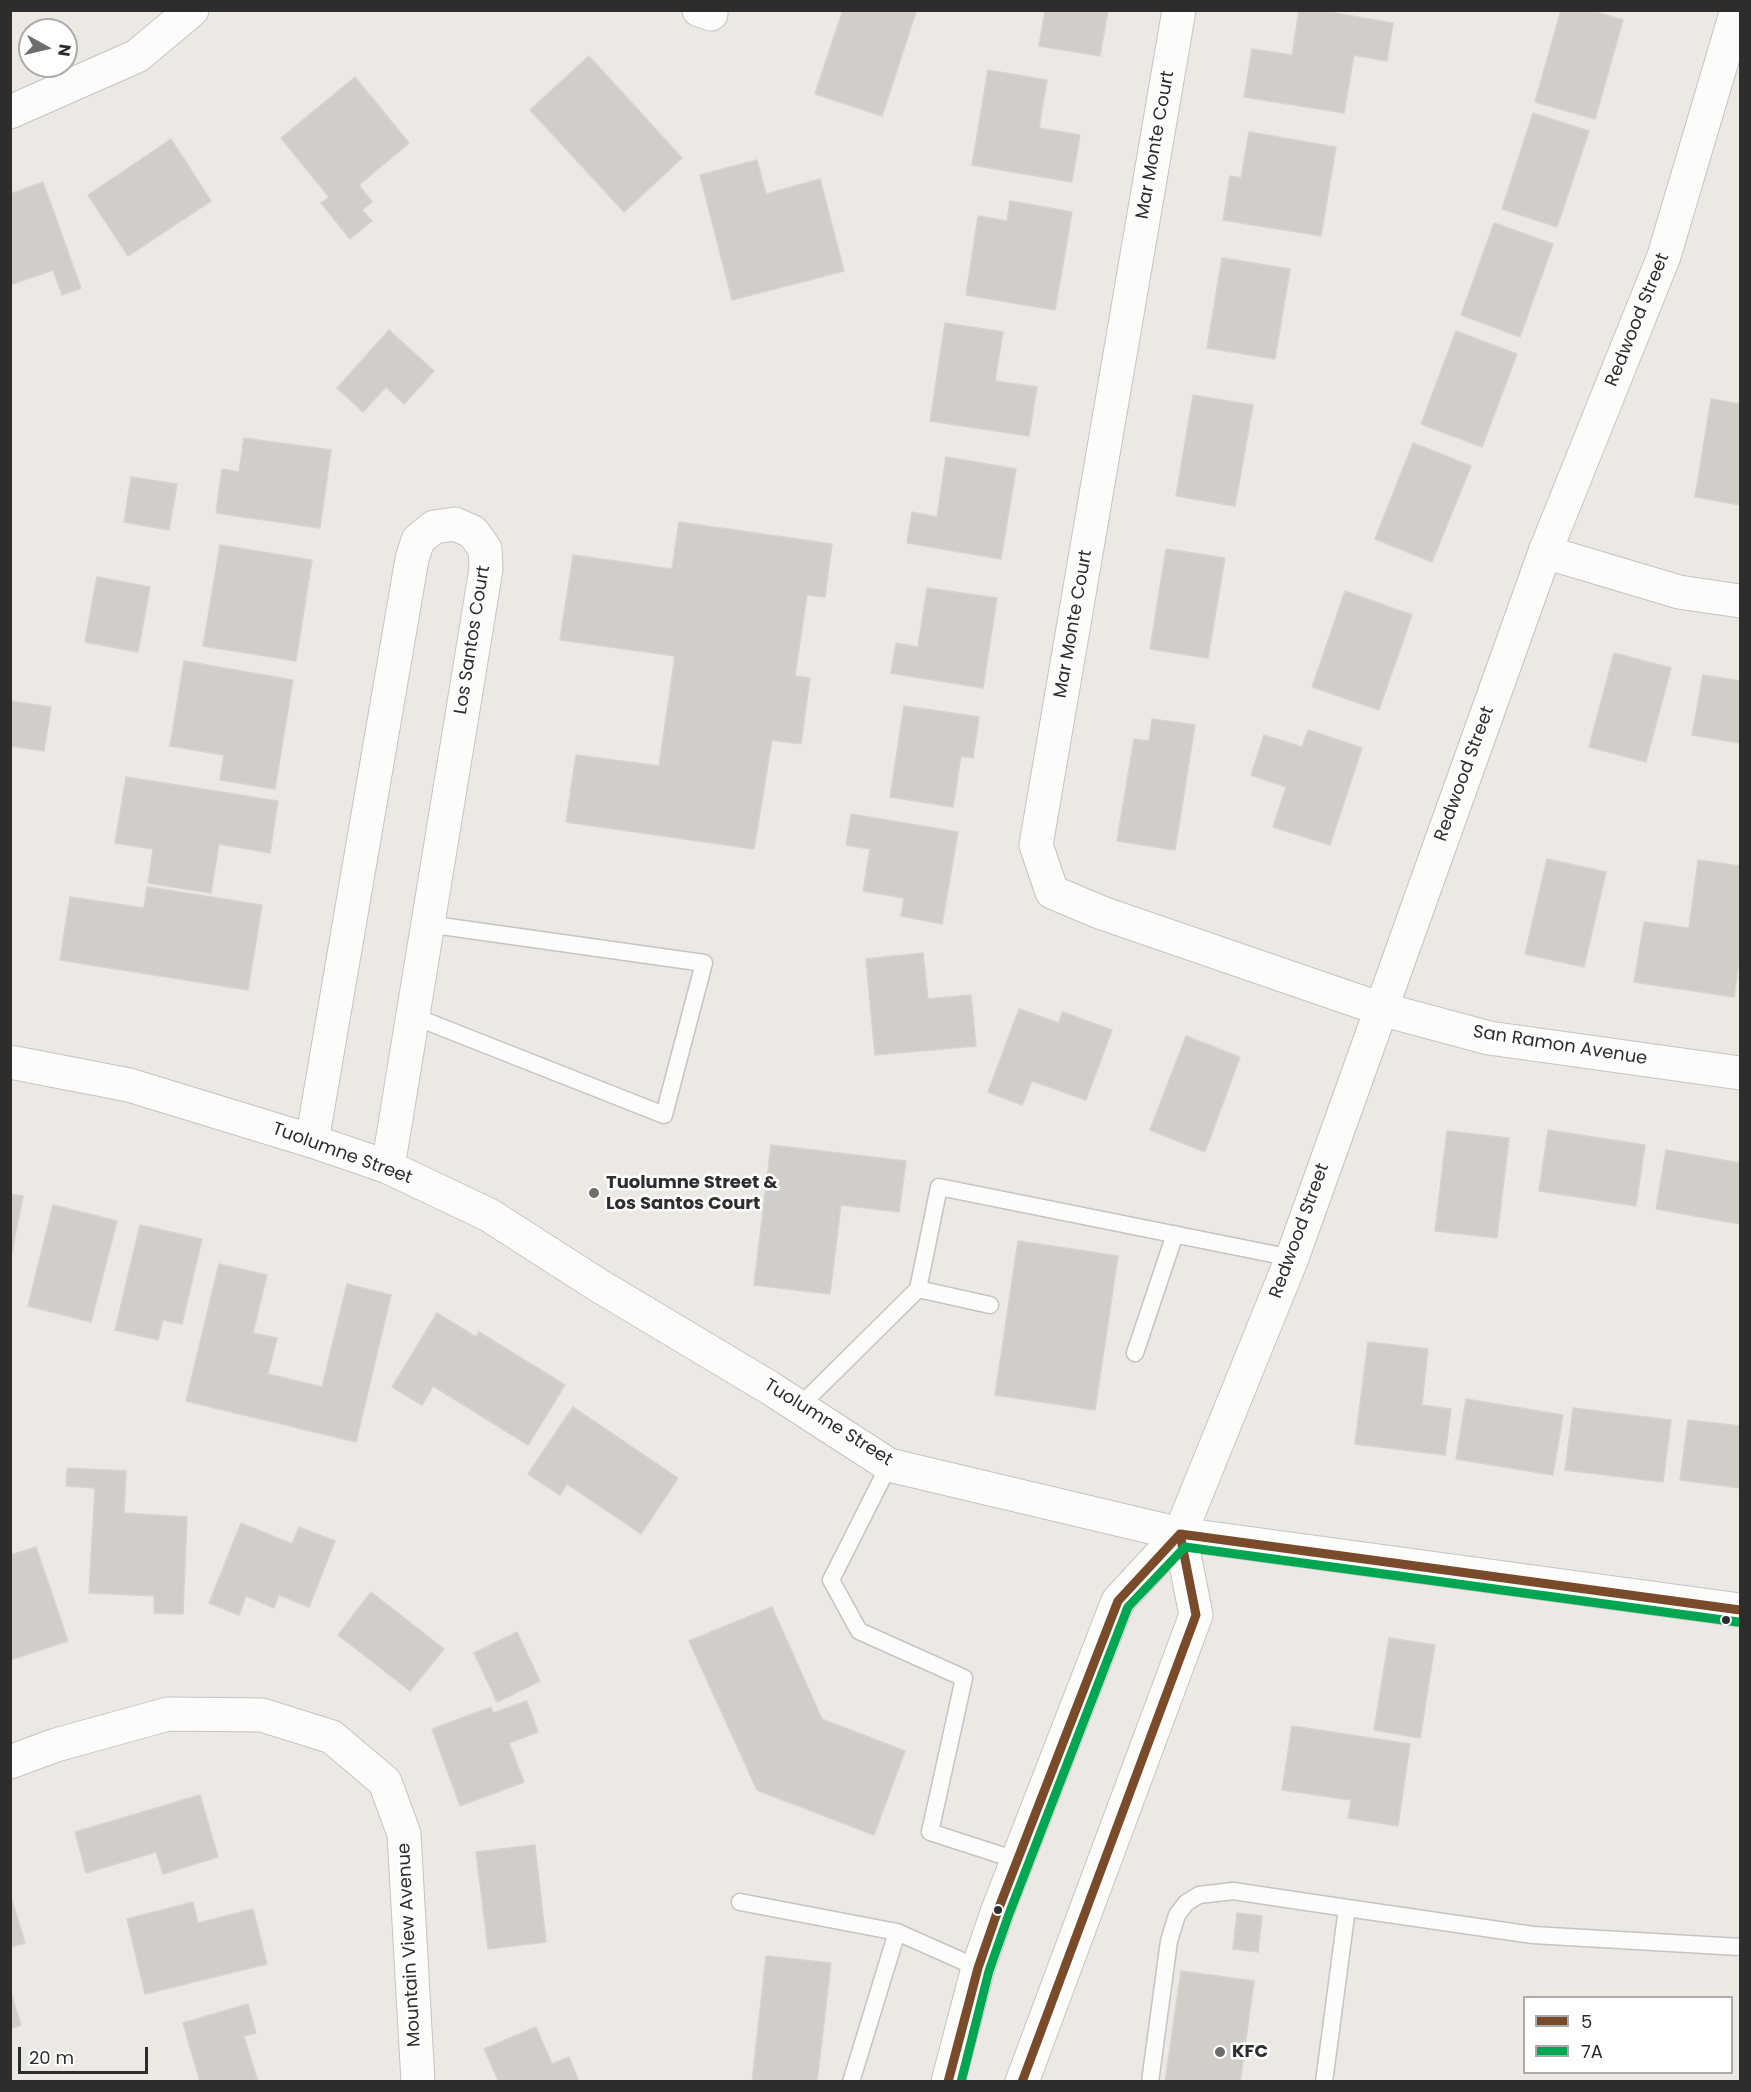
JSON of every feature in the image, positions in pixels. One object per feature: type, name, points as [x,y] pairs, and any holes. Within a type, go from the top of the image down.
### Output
[{"type":"main road","points":[[10,112],[137,56],[192,10]]},
{"type":"main road","name":"Mar Monte Court","points":[[1179,10],[1036,845],[1052,892],[1102,913],[1381,1009]]},
{"type":"main road","name":"Redwood Street","points":[[948,2082],[978,1968],[1016,1860],[1118,1601],[1180,1534],[1292,1258],[1545,552],[1664,256],[1731,64],[1737,10]]},
{"type":"main road","name":"Los Santos Court","points":[[312,1141],[412,559],[418,540],[434,527],[454,524],[473,532],[479,540],[485,549],[486,569],[388,1167]]},
{"type":"main road","points":[[1545,552],[1679,592],[1740,602]]},
{"type":"main road","name":"San Ramon Avenue","points":[[1381,1009],[1489,1038],[1740,1073]]},
{"type":"main road","name":"Tuolumne Street","points":[[10,1062],[129,1085],[312,1141],[388,1167],[489,1215],[889,1465],[1180,1534],[1740,1610]]},
{"type":"main road","points":[[1022,2082],[1196,1615],[1180,1534]]},
{"type":"main road","name":"Mountain View Avenue","points":[[10,1762],[56,1744],[168,1714],[262,1715],[332,1737],[385,1782],[404,1834],[418,2082]]},
{"type":"lane","points":[[413,1016],[664,1115],[704,963],[427,924]]},
{"type":"lane","points":[[799,1407],[918,1289],[939,1187],[1292,1258]]},
{"type":"lane","points":[[1136,1353],[1175,1234]]},
{"type":"lane","points":[[918,1289],[990,1305]]},
{"type":"lane","points":[[889,1465],[831,1580],[860,1631],[964,1678],[930,1832],[1016,1860]]},
{"type":"lane","points":[[1150,2082],[1169,1941],[1177,1915],[1186,1903],[1199,1895],[1233,1891],[1533,1935],[1740,1947]]},
{"type":"lane","points":[[740,1902],[897,1932],[978,1968]]},
{"type":"lane","points":[[1324,2082],[1347,1908]]},
{"type":"lane","points":[[852,2082],[897,1932]]},
{"type":"building","points":[[843,10],[911,10],[916,12],[882,116],[815,94]]},
{"type":"building","points":[[1045,10],[1108,10],[1100,56],[1039,46]]},
{"type":"building","points":[[1299,10],[1317,10],[1393,23],[1387,61],[1354,55],[1344,113],[1244,97],[1252,49],[1292,55]]},
{"type":"building","points":[[1561,10],[1589,10],[1623,20],[1595,119],[1535,102]]},
{"type":"building","points":[[589,56],[682,158],[624,212],[530,110]]},
{"type":"building","points":[[988,70],[1047,80],[1039,128],[1080,135],[1072,182],[972,165]]},
{"type":"building","points":[[355,77],[409,143],[359,185],[372,202],[362,210],[372,221],[350,239],[321,203],[329,197],[281,138]]},
{"type":"building","points":[[1533,113],[1589,131],[1557,227],[1502,209]]},
{"type":"building","points":[[1249,132],[1336,147],[1321,236],[1223,220],[1230,176],[1241,178]]},
{"type":"building","points":[[171,139],[211,201],[128,256],[88,195]]},
{"type":"building","points":[[757,160],[766,194],[820,179],[844,271],[732,300],[700,175]]},
{"type":"building","points":[[43,182],[81,288],[62,295],[53,270],[10,285],[10,194]]},
{"type":"building","points":[[1010,201],[1072,212],[1055,310],[966,295],[978,216],[1007,221]]},
{"type":"building","points":[[1494,223],[1553,244],[1520,337],[1461,315]]},
{"type":"building","points":[[1222,258],[1290,269],[1275,359],[1207,348]]},
{"type":"building","points":[[945,323],[1003,332],[995,381],[1037,387],[1029,436],[930,421]]},
{"type":"building","points":[[389,330],[434,371],[404,404],[386,387],[363,412],[337,388]]},
{"type":"building","points":[[1456,331],[1517,354],[1482,447],[1421,424]]},
{"type":"building","points":[[1193,395],[1253,405],[1235,506],[1176,496]]},
{"type":"building","points":[[1711,399],[1740,404],[1740,505],[1695,497]]},
{"type":"building","points":[[244,438],[331,450],[320,528],[216,513],[222,469],[239,472]]},
{"type":"building","points":[[1413,443],[1471,466],[1432,562],[1375,539]]},
{"type":"building","points":[[946,457],[1016,469],[1001,559],[907,543],[912,512],[937,517]]},
{"type":"building","points":[[131,477],[177,484],[169,530],[124,522]]},
{"type":"building","points":[[679,522],[832,544],[825,597],[807,595],[795,676],[810,678],[801,744],[772,740],[754,849],[566,822],[576,755],[659,766],[675,656],[560,640],[573,555],[672,569]]},
{"type":"building","points":[[220,545],[312,560],[296,661],[203,646]]},
{"type":"building","points":[[1166,549],[1225,558],[1208,658],[1150,649]]},
{"type":"building","points":[[97,577],[150,587],[138,652],[85,642]]},
{"type":"building","points":[[927,588],[997,598],[983,688],[891,673],[896,643],[918,647]]},
{"type":"building","points":[[1345,591],[1412,615],[1379,710],[1312,687]]},
{"type":"building","points":[[1614,653],[1671,668],[1646,762],[1589,747]]},
{"type":"building","points":[[184,661],[293,680],[275,789],[220,780],[224,755],[170,746]]},
{"type":"building","points":[[1703,675],[1740,681],[1740,743],[1692,735]]},
{"type":"building","points":[[10,701],[51,707],[44,751],[10,746]]},
{"type":"building","points":[[904,706],[979,717],[973,758],[961,756],[953,807],[890,797]]},
{"type":"building","points":[[1152,719],[1195,725],[1175,850],[1117,841],[1134,739],[1149,741]]},
{"type":"building","points":[[1308,730],[1362,748],[1330,845],[1273,827],[1286,787],[1251,775],[1264,735],[1302,747]]},
{"type":"building","points":[[126,777],[278,801],[270,853],[219,844],[211,893],[148,883],[153,849],[115,843]]},
{"type":"building","points":[[851,814],[958,832],[942,924],[901,916],[904,898],[863,891],[870,849],[846,845]]},
{"type":"building","points":[[1547,859],[1606,872],[1584,967],[1525,954]]},
{"type":"building","points":[[1698,860],[1740,866],[1740,953],[1734,997],[1634,982],[1644,922],[1689,928]]},
{"type":"building","points":[[147,887],[262,905],[248,990],[60,960],[70,897],[144,908]]},
{"type":"building","points":[[923,953],[928,999],[971,995],[976,1046],[875,1055],[866,959]]},
{"type":"building","points":[[1019,1009],[1059,1023],[1062,1012],[1112,1030],[1086,1100],[1032,1081],[1022,1105],[988,1092]]},
{"type":"building","points":[[1186,1036],[1240,1057],[1205,1152],[1150,1130]]},
{"type":"building","points":[[1548,1130],[1645,1145],[1636,1206],[1539,1191]]},
{"type":"building","points":[[1447,1131],[1509,1138],[1497,1238],[1435,1231]]},
{"type":"building","points":[[771,1145],[906,1161],[899,1212],[841,1205],[830,1294],[754,1285]]},
{"type":"building","points":[[1666,1150],[1740,1163],[1740,1224],[1656,1209]]},
{"type":"building","points":[[10,1194],[23,1196],[10,1262]]},
{"type":"building","points":[[53,1205],[117,1221],[91,1322],[28,1306]]},
{"type":"building","points":[[140,1225],[202,1239],[182,1324],[163,1320],[158,1340],[115,1330]]},
{"type":"building","points":[[1018,1241],[1118,1256],[1095,1410],[995,1395]]},
{"type":"building","points":[[219,1264],[267,1275],[253,1333],[277,1338],[268,1374],[322,1387],[347,1284],[391,1295],[356,1442],[186,1401]]},
{"type":"building","points":[[437,1313],[476,1337],[479,1332],[565,1385],[528,1445],[433,1386],[422,1405],[392,1387]]},
{"type":"building","points":[[1368,1342],[1428,1349],[1422,1405],[1451,1409],[1445,1455],[1355,1444]]},
{"type":"building","points":[[1466,1399],[1563,1415],[1553,1475],[1456,1459]]},
{"type":"building","points":[[573,1407],[678,1478],[641,1534],[567,1484],[560,1495],[528,1474]]},
{"type":"building","points":[[1573,1408],[1671,1420],[1663,1482],[1565,1470]]},
{"type":"building","points":[[1688,1420],[1740,1426],[1740,1488],[1680,1480]]},
{"type":"building","points":[[67,1468],[126,1471],[124,1513],[187,1517],[183,1614],[154,1613],[154,1596],[89,1593],[95,1488],[66,1486]]},
{"type":"building","points":[[241,1523],[292,1544],[299,1527],[335,1541],[309,1607],[279,1595],[274,1608],[246,1596],[239,1615],[209,1603]]},
{"type":"building","points":[[36,1547],[68,1641],[10,1660],[10,1555]]},
{"type":"building","points":[[371,1592],[444,1649],[410,1691],[338,1635]]},
{"type":"building","points":[[772,1607],[822,1719],[905,1751],[874,1835],[757,1790],[689,1641]]},
{"type":"building","points":[[517,1632],[540,1681],[497,1702],[474,1653]]},
{"type":"building","points":[[1389,1638],[1435,1645],[1420,1738],[1374,1730]]},
{"type":"building","points":[[527,1701],[538,1732],[509,1743],[524,1782],[460,1806],[432,1729],[491,1707],[493,1713]]},
{"type":"building","points":[[1292,1726],[1410,1744],[1398,1826],[1348,1818],[1351,1800],[1282,1790]]},
{"type":"building","points":[[200,1795],[218,1857],[163,1874],[156,1852],[86,1873],[75,1832]]},
{"type":"building","points":[[535,1845],[546,1942],[488,1949],[476,1852]]},
{"type":"building","points":[[10,1894],[25,1943],[10,1947]]},
{"type":"building","points":[[193,1902],[198,1923],[253,1909],[267,1964],[145,1994],[127,1919]]},
{"type":"building","points":[[1237,1913],[1262,1916],[1258,1952],[1233,1949]]},
{"type":"building","points":[[766,1956],[831,1963],[817,2082],[752,2082]]},
{"type":"building","points":[[1181,1971],[1254,1981],[1240,2082],[1165,2082]]},
{"type":"building","points":[[10,1990],[21,2025],[10,2029]]},
{"type":"building","points":[[248,2004],[256,2033],[244,2036],[258,2082],[200,2082],[183,2023]]},
{"type":"building","points":[[536,2027],[552,2064],[569,2057],[579,2082],[499,2082],[484,2049]]},
{"type":"transit line","name":"5","points":[[1180,1534],[1740,1610]]},
{"type":"transit line","name":"5","points":[[948,2082],[978,1968],[998,1910],[1118,1601],[1180,1534]]},
{"type":"transit line","name":"5","points":[[1022,2082],[1196,1615],[1180,1534]]},
{"type":"transit line","name":"7A","points":[[961,2082],[989,1971],[1009,1914],[1128,1607],[1185,1547],[1738,1622]]},
{"type":"place","name":"Tuolumne Street & Los Santos Court","points":[[594,1193]]},
{"type":"place","name":"KFC","points":[[1220,2052]]}]
